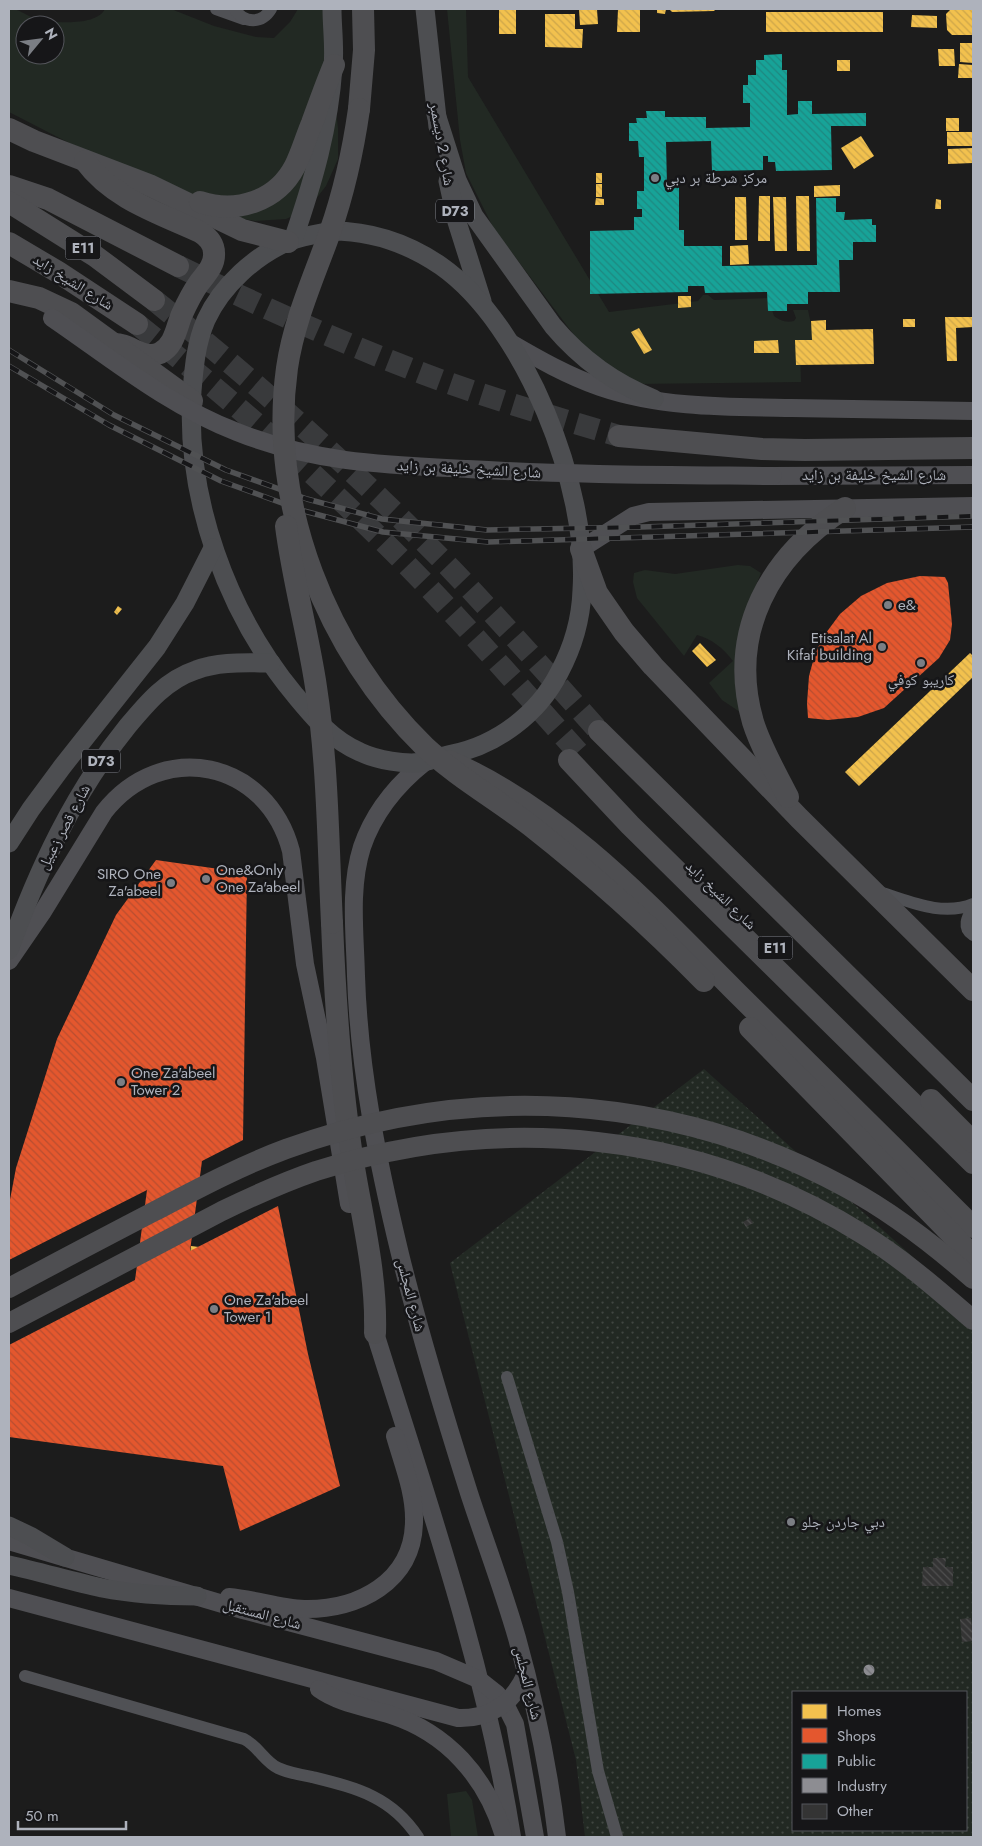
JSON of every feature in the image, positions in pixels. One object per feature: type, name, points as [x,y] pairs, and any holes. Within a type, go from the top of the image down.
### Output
[{"type":"highway","points":[[363,9],[364,50],[355,137],[343,191],[330,232],[308,288],[292,342],[284,394],[282,425],[284,455],[283,487],[289,548],[314,677],[321,728],[335,990],[343,1092],[353,1167],[373,1284],[376,1308],[375,1333]]},
{"type":"highway","points":[[9,129],[34,141],[149,185],[216,206],[242,206],[267,196],[284,182],[296,165],[334,65]]},
{"type":"highway","points":[[85,161],[98,178],[117,193],[200,232],[208,237],[213,245],[215,254],[213,263],[188,301],[174,338],[166,349],[159,353],[146,355],[126,345],[126,334]]},
{"type":"highway","points":[[149,185],[242,230],[291,241]]},
{"type":"highway","points":[[9,186],[48,199],[178,266]]},
{"type":"highway","name":"E11","points":[[9,202],[95,256],[154,300]]},
{"type":"highway","name":"شارع الشيخ زايد","points":[[9,243],[58,272],[126,334]]},
{"type":"highway","points":[[9,260],[59,289],[126,334],[192,400]]},
{"type":"highway","points":[[9,291],[39,298],[70,313],[126,334]]},
{"type":"highway","points":[[619,436],[762,449],[973,448]]},
{"type":"highway","points":[[284,455],[294,511],[320,592],[355,658],[393,712],[421,743],[446,765],[528,823],[603,884],[644,922],[973,1256]]},
{"type":"highway","points":[[799,818],[765,752],[753,722],[747,692],[746,673],[749,637],[760,603],[786,559],[807,536],[845,508]]},
{"type":"highway","points":[[581,549],[597,593],[633,643],[799,818],[973,990]]},
{"type":"highway","name":"شارع الشيخ زايد","points":[[599,731],[973,1100]]},
{"type":"highway","name":"شارع الشيخ زايد","points":[[973,1142],[616,793],[573,756],[630,825],[973,1163]]},
{"type":"highway","points":[[432,759],[487,778],[527,803],[594,855],[664,919],[973,1227]]},
{"type":"highway","points":[[9,1288],[217,1178],[286,1149],[393,1118],[460,1108],[519,1105],[588,1108],[656,1119],[704,1130],[777,1155],[846,1187],[879,1207],[918,1234],[973,1279]]},
{"type":"highway","points":[[9,1323],[252,1196],[314,1172],[369,1156],[418,1146],[472,1139],[535,1137],[602,1142],[663,1152],[707,1164],[772,1188],[835,1218],[878,1244],[920,1274],[973,1320]]},
{"type":"main road","points":[[291,241],[322,149],[334,65],[332,9]]},
{"type":"main road","name":"شارع 2 ديسمبر","points":[[425,9],[436,114],[444,166],[458,222],[483,306]]},
{"type":"main road","points":[[436,114],[457,180],[474,216],[553,326],[564,340],[591,364],[621,384],[654,400]]},
{"type":"main road","points":[[332,230],[379,237],[423,255],[443,268],[483,306],[509,342],[541,402],[557,440],[572,493],[581,549],[583,586],[576,632],[568,656],[556,679],[540,700],[502,734],[479,746],[432,759],[396,761],[377,758],[342,743],[320,725],[271,663],[232,594],[214,548],[196,472],[192,432],[192,400],[196,352],[206,320],[214,306],[246,268],[259,258],[291,241],[332,230]]},
{"type":"main road","name":"شارع الشيخ خليفة بن زايد","points":[[9,291],[185,408],[262,442],[308,454],[345,461],[515,472],[773,476],[973,475]]},
{"type":"main road","points":[[509,342],[544,362],[583,380],[602,387],[654,400],[716,407],[973,411]]},
{"type":"main road","points":[[581,549],[633,516],[649,512],[973,506]]},
{"type":"main road","name":"شارع قصر زعبيل","points":[[9,843],[31,809],[156,648],[176,618],[214,548]]},
{"type":"main road","name":"شارع قصر زعبيل","points":[[9,950],[56,836],[104,756],[152,698],[172,681],[195,670],[233,663],[271,663]]},
{"type":"main road","points":[[113,702],[135,718]]},
{"type":"main road","name":"شارع المجلس","points":[[432,759],[406,776],[394,790],[370,826],[362,849],[354,885],[357,999],[364,1071],[375,1140],[390,1213],[408,1284],[448,1424],[505,1600],[526,1674],[542,1742],[557,1837]]},
{"type":"main road","points":[[9,960],[42,913],[104,812],[122,792],[145,777],[171,769],[197,768],[223,773],[258,793],[275,813],[288,837],[291,851],[305,964],[325,1058],[344,1178],[375,1333],[460,1611],[487,1714],[506,1798],[512,1837]]},
{"type":"main road","points":[[9,1565],[79,1583],[126,1592],[242,1598],[292,1608],[328,1608],[366,1597],[381,1587],[396,1573],[411,1544],[414,1522],[410,1490],[378,1374],[375,1333]]},
{"type":"main road","points":[[9,1526],[65,1557]]},
{"type":"main road","name":"شارع المستقبل","points":[[9,1541],[197,1596],[436,1661],[478,1679],[493,1689],[505,1704],[513,1719],[518,1735],[535,1837]]},
{"type":"main road","points":[[9,1598],[449,1717],[467,1718],[487,1714],[505,1704],[518,1690],[526,1674]]},
{"type":"main road","points":[[308,1678],[319,1689],[333,1697],[406,1720],[446,1744],[467,1765],[485,1789],[498,1816],[504,1837]]},
{"type":"street","points":[[216,9],[245,19],[256,20],[263,18],[271,9]]},
{"type":"street","points":[[235,9],[245,19]]},
{"type":"street","points":[[873,890],[932,908],[957,909],[973,904]]},
{"type":"street","points":[[973,908],[966,926],[973,935]]},
{"type":"street","points":[[507,1377],[557,1542],[569,1600],[598,1771],[617,1837]]},
{"type":"street","points":[[25,1676],[244,1739],[256,1747],[276,1767],[351,1787],[373,1796],[402,1817],[418,1837]]},
{"type":"shaded area","points":[[9,9],[17,10],[27,15],[15,15],[15,65],[65,65],[65,22],[92,19],[100,15],[105,9],[171,9],[214,26],[256,37],[274,38],[290,22],[298,9],[325,9],[338,128],[338,159],[326,186],[308,209],[286,219],[255,221],[222,215],[147,183],[9,112]]},
{"type":"shaded area","points":[[447,9],[466,9],[468,77],[609,312],[698,301],[703,295],[708,295],[714,300],[768,298],[774,316],[791,322],[796,318],[793,310],[808,310],[816,348],[800,349],[801,382],[635,384],[608,371],[577,339],[494,229],[466,173],[460,140]]},
{"type":"shaded area","points":[[738,565],[750,566],[761,573],[747,607],[743,714],[722,700],[709,683],[733,661],[729,656],[712,642],[697,635],[684,656],[637,598],[633,582],[634,573],[645,570],[675,574]]},
{"type":"shaded area","name":"دبي جاردن جلو","points":[[704,1069],[973,1311],[973,1837],[585,1837],[576,1760],[450,1263]]},
{"type":"shaded area","points":[[466,1791],[472,1800],[478,1837],[451,1837],[447,1794]]},
{"type":"building: Homes","points":[[499,9],[516,9],[516,34],[499,34]]},
{"type":"building: Homes","points":[[579,9],[597,9],[598,24],[580,25]]},
{"type":"building: Homes","points":[[618,9],[640,9],[640,32],[617,32]]},
{"type":"building: Homes","points":[[657,9],[666,9],[665,14],[657,13]]},
{"type":"building: Homes","points":[[669,9],[716,9],[714,11],[672,12]]},
{"type":"building: Homes","points":[[951,9],[973,9],[973,35],[952,35],[947,30],[946,14]]},
{"type":"building: Homes","points":[[766,12],[883,12],[883,32],[766,32]]},
{"type":"building: Homes","points":[[545,14],[575,14],[575,29],[583,29],[582,48],[545,47]]},
{"type":"building: Homes","points":[[912,15],[937,16],[937,28],[911,27]]},
{"type":"building: Homes","points":[[960,43],[973,43],[973,63],[960,62]]},
{"type":"building: Homes","points":[[938,49],[954,49],[955,66],[939,66]]},
{"type":"building: Homes","points":[[837,60],[850,60],[850,71],[837,71]]},
{"type":"building: Homes","points":[[959,64],[973,65],[973,78],[958,78]]},
{"type":"building: Homes","points":[[946,118],[959,118],[959,131],[946,131]]},
{"type":"building: Homes","points":[[947,132],[973,132],[973,146],[947,146]]},
{"type":"building: Homes","points":[[861,136],[874,156],[854,169],[841,148]]},
{"type":"building: Homes","points":[[973,148],[973,163],[948,164],[948,149]]},
{"type":"building: Homes","points":[[596,173],[602,173],[602,183],[596,183]]},
{"type":"building: Homes","points":[[596,184],[602,184],[602,197],[596,197]]},
{"type":"building: Homes","points":[[840,185],[840,196],[814,197],[814,186]]},
{"type":"building: Homes","points":[[759,196],[770,196],[770,241],[758,241]]},
{"type":"building: Homes","points":[[796,196],[809,196],[810,251],[797,251]]},
{"type":"building: Homes","points":[[735,197],[746,197],[747,240],[735,240]]},
{"type":"building: Homes","points":[[773,197],[786,197],[787,251],[775,251]]},
{"type":"building: Homes","points":[[596,198],[604,199],[604,205],[595,205]]},
{"type":"building: Homes","points":[[936,199],[941,200],[941,209],[935,209]]},
{"type":"building: Homes","points":[[748,245],[749,264],[730,265],[730,246]]},
{"type":"building: Homes","points":[[678,296],[691,296],[691,307],[678,308]]},
{"type":"building: Homes","points":[[945,317],[973,317],[973,327],[956,328],[957,361],[947,361]]},
{"type":"building: Homes","points":[[903,319],[915,319],[915,327],[903,327]]},
{"type":"building: Homes","points":[[826,320],[826,330],[873,329],[874,364],[796,365],[795,340],[812,340],[811,321]]},
{"type":"building: Homes","points":[[639,328],[652,350],[644,354],[631,332]]},
{"type":"building: Homes","points":[[778,340],[779,353],[754,353],[754,341]]},
{"type":"building: Homes","points":[[118,606],[122,609],[117,615],[114,612]]},
{"type":"building: Homes","points":[[700,643],[716,660],[707,667],[692,651]]},
{"type":"building: Homes","points":[[970,653],[973,656],[973,677],[859,786],[845,772]]},
{"type":"building: Homes","name":"One Za'abeel Tower 2","points":[[91,1017],[168,1028],[152,1146],[74,1135]]},
{"type":"building: Homes","name":"One Za'abeel Tower 1","points":[[191,1246],[250,1253],[237,1372],[178,1365]]},
{"type":"building: Shops","name":"Etisalat Al Kifaf building","points":[[920,576],[945,577],[948,583],[952,624],[950,640],[939,658],[884,708],[858,717],[828,720],[808,718],[809,676],[815,654],[823,637],[840,614],[861,596],[887,583]]},
{"type":"building: Shops","points":[[156,860],[247,873],[243,1140],[202,1161],[190,1251],[278,1206],[308,1354],[340,1486],[240,1531],[223,1466],[9,1437],[9,1345],[135,1280],[147,1190],[9,1260],[9,1205],[16,1168],[57,1039],[116,915]]},
{"type":"building: Public","name":"مركز شرطة بر دبي","points":[[782,54],[782,70],[787,70],[787,115],[798,114],[798,101],[812,101],[812,114],[866,113],[866,126],[831,126],[832,170],[776,171],[775,162],[768,162],[768,156],[763,156],[763,170],[712,171],[711,141],[666,142],[667,185],[679,185],[679,230],[684,230],[684,246],[722,246],[722,266],[817,265],[816,198],[836,198],[836,212],[845,212],[844,220],[872,219],[872,225],[876,225],[876,242],[853,242],[853,260],[839,260],[840,292],[808,292],[808,304],[787,304],[787,311],[768,311],[767,292],[705,293],[704,286],[688,286],[688,292],[590,294],[590,231],[634,230],[634,217],[642,217],[642,209],[637,209],[637,191],[644,191],[644,157],[639,157],[638,141],[629,141],[629,123],[637,123],[636,118],[647,118],[646,111],[665,111],[665,117],[706,117],[706,128],[750,127],[750,103],[743,103],[743,85],[748,85],[748,75],[756,75],[756,60],[764,60],[764,55]]},
{"type":"building: Industry","points":[[869,1664],[875,1670],[869,1676],[863,1670]]},
{"type":"building: Other","points":[[750,1218],[753,1223],[746,1227],[743,1222]]},
{"type":"building: Other","points":[[933,1558],[946,1558],[945,1567],[953,1567],[953,1586],[922,1586],[923,1567],[933,1567]]},
{"type":"building: Other","points":[[971,1618],[973,1641],[962,1642],[960,1619]]},
{"type":"tunnel","points":[[178,266],[300,323],[424,374],[497,399],[619,436]]},
{"type":"tunnel","points":[[154,300],[307,430],[380,498],[470,589],[599,731]]},
{"type":"tunnel","points":[[137,324],[263,429],[354,512],[433,592],[578,752]]},
{"type":"railway","points":[[9,350],[114,415],[226,470],[307,499],[382,519],[487,530],[973,516]]},
{"type":"railway","points":[[9,366],[109,425],[221,481],[304,511],[383,532],[488,542],[973,527]]},
{"type":"place","name":"مركز شرطة بر دبي","points":[[655,178]]},
{"type":"place","name":"e&","points":[[888,605]]},
{"type":"place","name":"Etisalat Al Kifaf building","points":[[882,647]]},
{"type":"place","name":"كاريبو كوفي","points":[[921,663]]},
{"type":"place","name":"One&Only One Za'abeel","points":[[206,879]]},
{"type":"place","name":"SIRO One Za'abeel","points":[[171,883]]},
{"type":"place","name":"One Za'abeel Tower 2","points":[[121,1082]]},
{"type":"place","name":"One Za'abeel Tower 1","points":[[214,1309]]},
{"type":"place","name":"دبي جاردن جلو","points":[[791,1522]]}]
